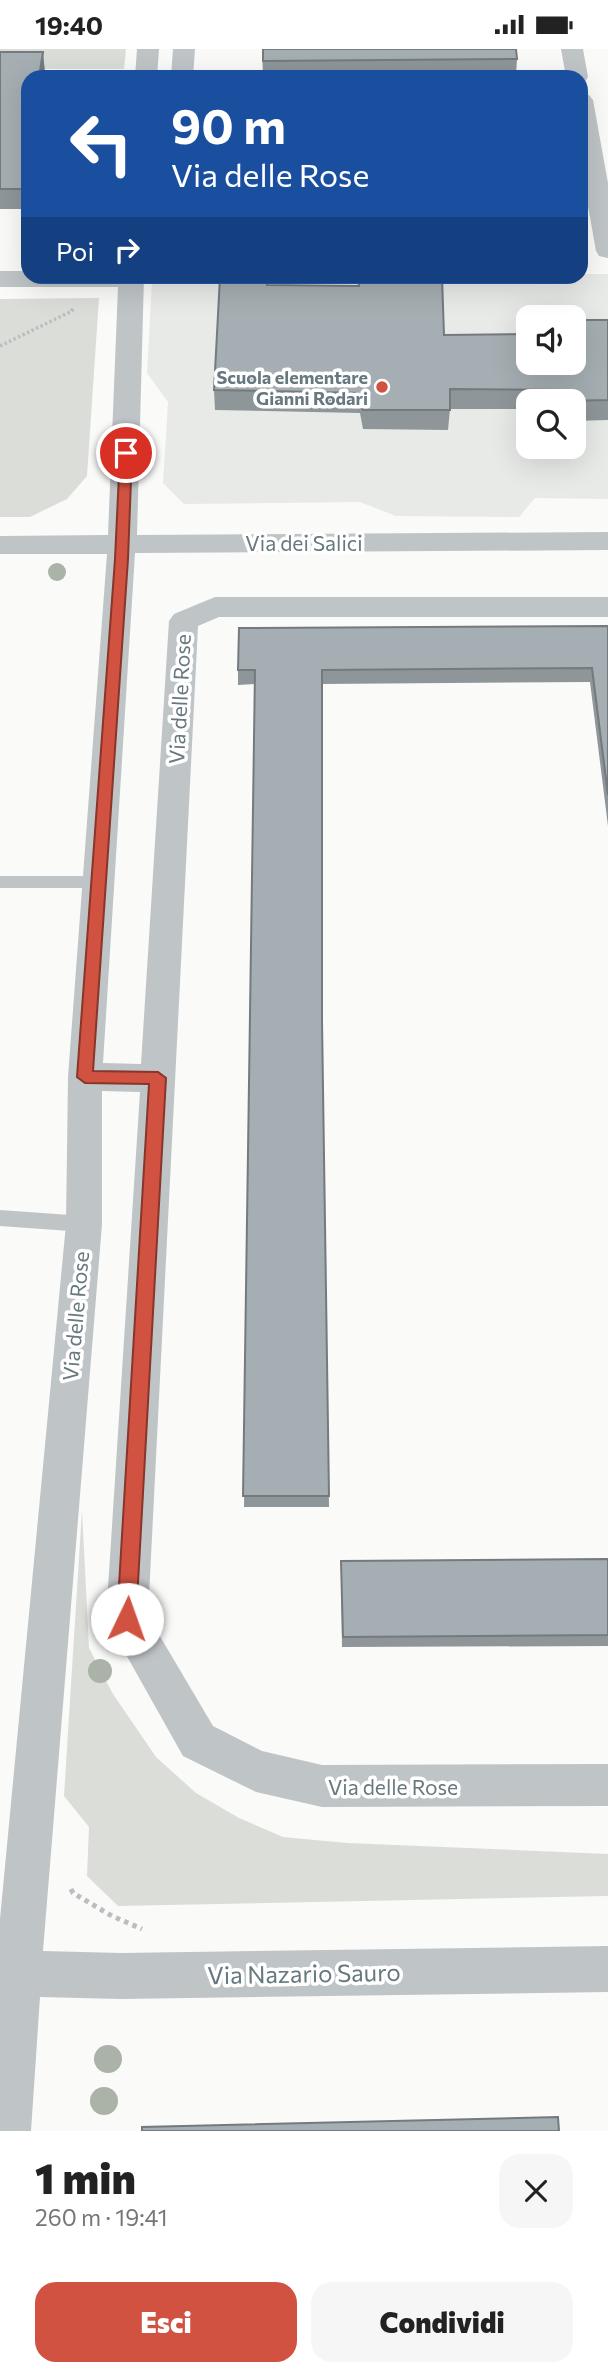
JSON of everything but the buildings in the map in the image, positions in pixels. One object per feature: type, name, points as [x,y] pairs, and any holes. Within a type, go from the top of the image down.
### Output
[{"type":"street","points":[[146,70],[148,49]]},
{"type":"street","points":[[182,70],[184,49]]},
{"type":"street","points":[[572,49],[576,70]]},
{"type":"street","points":[[588,139],[608,251]]},
{"type":"street","points":[[0,279],[21,279]]},
{"type":"street","name":"Via delle Rose","points":[[7,2131],[10,1973],[26,1856],[84,1224],[85,1077],[122,544],[131,284]]},
{"type":"street","name":"Via dei Salici","points":[[0,545],[608,541]]},
{"type":"street","name":"Via delle Rose","points":[[608,607],[215,607],[184,621],[127,1619],[198,1741],[256,1771],[321,1786],[608,1785]]},
{"type":"street","points":[[85,1077],[158,1078]]},
{"type":"street","name":"Via Nazario Sauro","points":[[10,1973],[121,1976],[608,1969]]},
{"type":"lane","points":[[0,881],[100,882]]},
{"type":"lane","points":[[0,1218],[84,1224]]},
{"type":"path","points":[[0,346],[72,311],[77,284]]},
{"type":"path","points":[[26,1856],[61,1861],[73,1893],[112,1916],[146,1931]]},
{"type":"shaded area","points":[[0,49],[126,49],[124,69],[0,69]]},
{"type":"shaded area","name":"Scuola elementare Gianni Rodari","points":[[588,274],[608,274],[608,499],[535,498],[519,517],[396,516],[360,502],[184,504],[163,483],[168,402],[147,373],[152,284],[588,284]]},
{"type":"shaded area","points":[[99,298],[87,476],[67,499],[30,517],[0,517],[0,299]]},
{"type":"shaded area","points":[[82,1510],[89,1648],[113,1694],[156,1757],[196,1793],[239,1818],[283,1837],[347,1843],[608,1854],[608,1896],[118,1906],[87,1876],[89,1827],[64,1796]]},
{"type":"place","name":"Scuola elementare Gianni Rodari","points":[[382,387]]},
{"type":"route","points":[[126,453],[100,882],[85,1077],[158,1078],[127,1619]]}]
